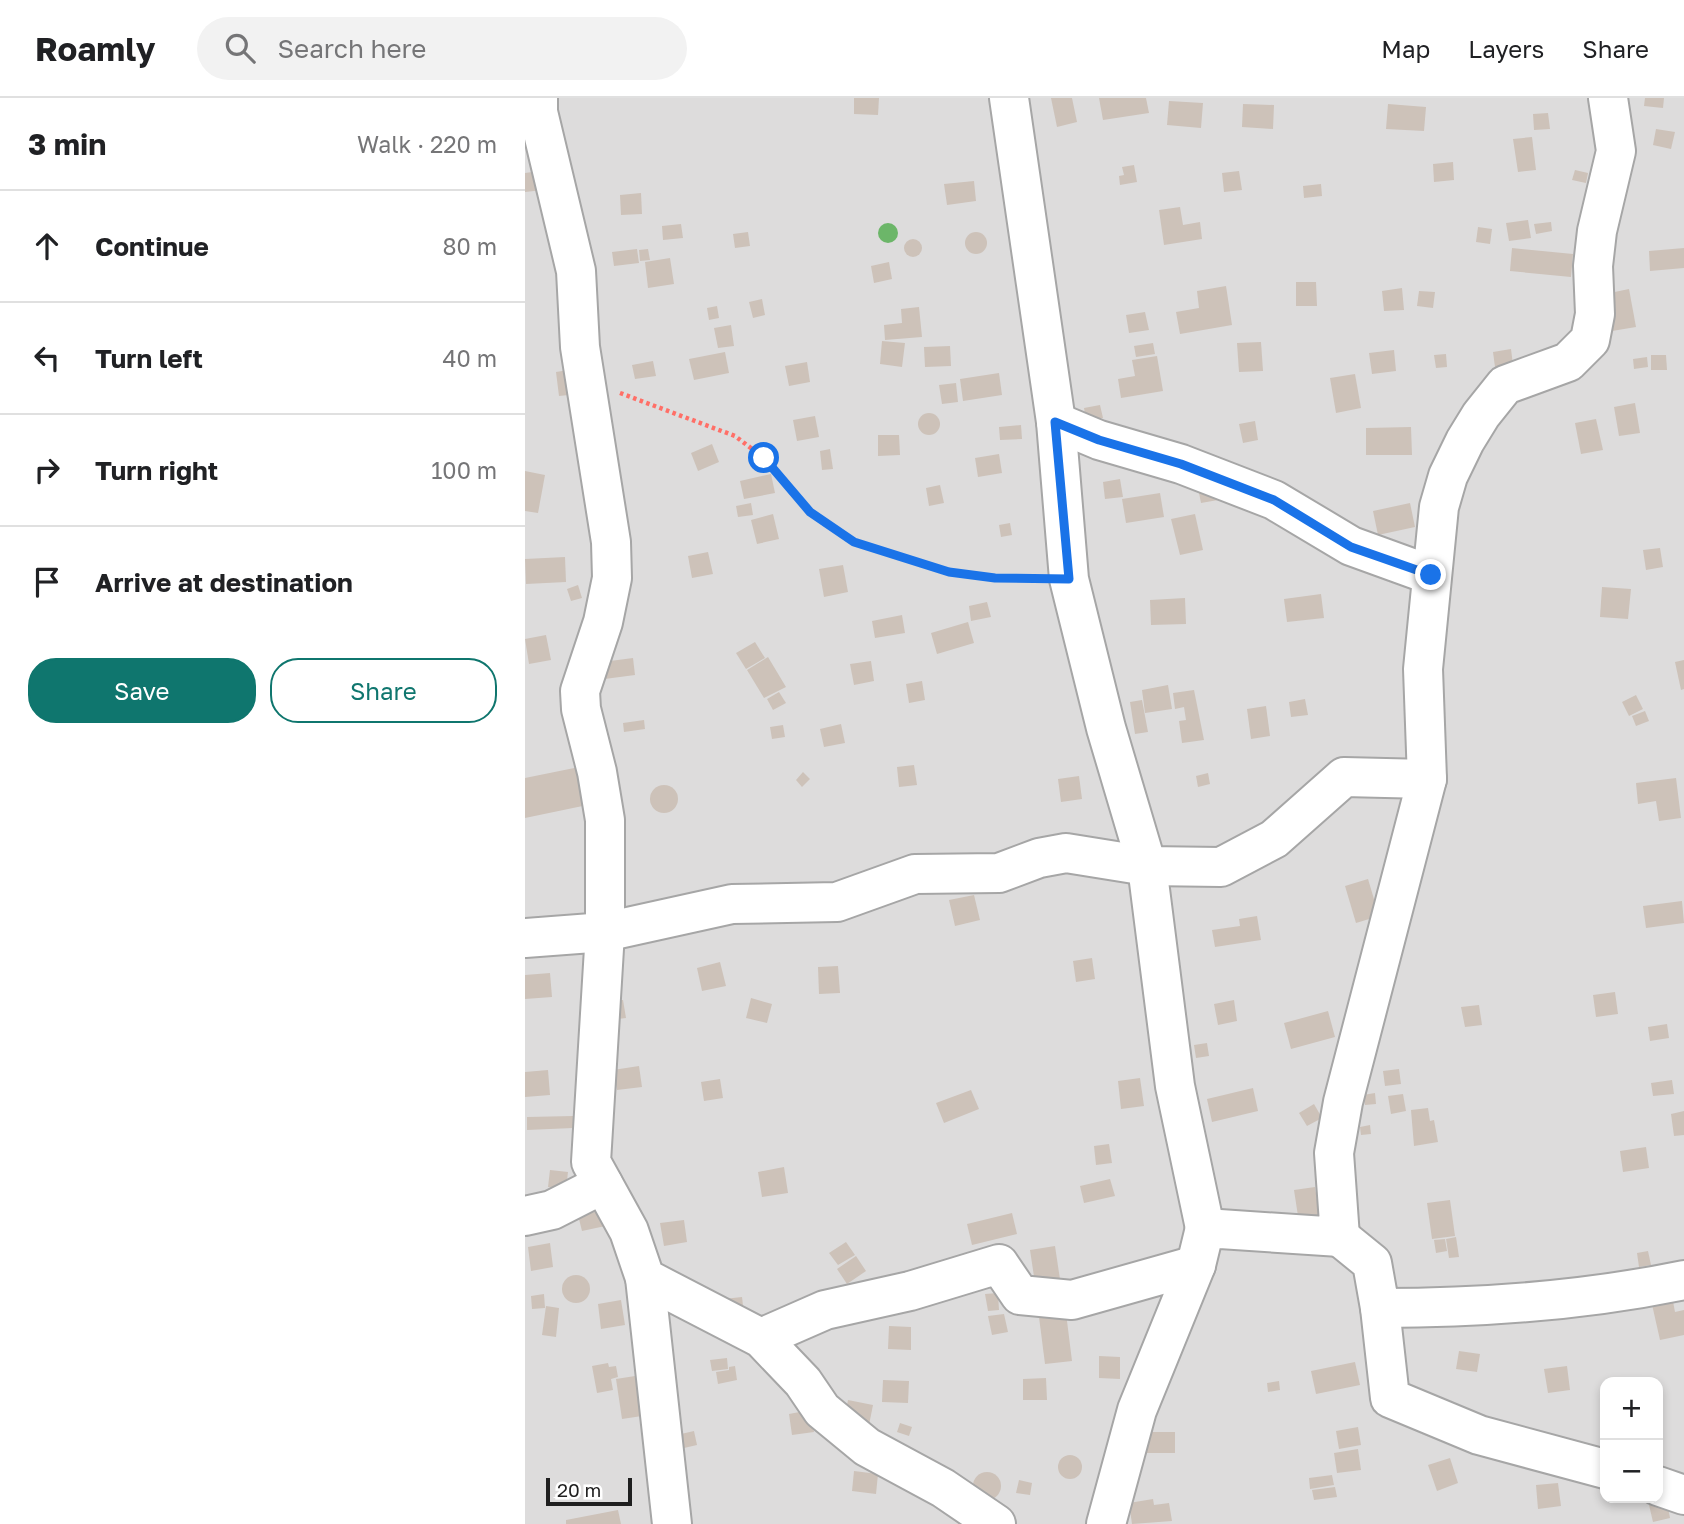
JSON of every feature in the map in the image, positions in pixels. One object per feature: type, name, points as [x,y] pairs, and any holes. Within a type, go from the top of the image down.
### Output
[{"type":"street","points":[[538,98],[538,112],[576,271],[580,347],[611,542],[612,578],[603,622],[580,691],[580,709],[597,772],[605,820],[605,932],[591,1162],[629,1231],[645,1278],[672,1524]]},
{"type":"street","points":[[1009,98],[1055,422],[1069,579],[1106,728],[1147,866],[1175,1086],[1205,1228],[1196,1265],[1137,1410],[1106,1524]]},
{"type":"street","points":[[1340,1237],[1334,1153],[1343,1102],[1427,779],[1423,669],[1439,507],[1445,486],[1465,441],[1505,385],[1568,362],[1590,340],[1595,314],[1593,266],[1597,232],[1616,151],[1608,98]]},
{"type":"street","points":[[1055,422],[1099,440],[1181,464],[1274,500],[1351,547],[1431,575]]},
{"type":"street","points":[[525,938],[605,932],[732,904],[837,902],[915,874],[999,873],[1039,858],[1066,853],[1147,866],[1221,867],[1274,839],[1344,776],[1427,779]]},
{"type":"street","points":[[525,1216],[552,1210],[603,1184]]},
{"type":"street","points":[[1205,1228],[1340,1237],[1373,1263],[1390,1398],[1479,1435],[1600,1468]]},
{"type":"street","points":[[761,1338],[825,1310],[910,1291],[999,1264],[1020,1295],[1072,1300],[1196,1265]]},
{"type":"street","points":[[645,1278],[761,1338],[803,1382],[822,1410],[867,1447],[943,1488],[996,1524]]},
{"type":"street","points":[[1380,1308],[1470,1308],[1618,1293],[1684,1280]]},
{"type":"street","points":[[1663,1488],[1684,1495]]},
{"type":"path","points":[[586,382],[735,436],[764,458],[810,512],[854,542],[949,572],[995,578],[1069,579]]},
{"type":"shaded area","points":[[525,98],[1684,98],[1684,1524],[525,1524]]},
{"type":"building","points":[[854,98],[879,98],[878,115],[854,114]]},
{"type":"building","points":[[1051,98],[1072,98],[1077,122],[1057,127]]},
{"type":"building","points":[[1099,98],[1146,98],[1149,113],[1103,120]]},
{"type":"building","points":[[1645,98],[1664,98],[1663,108],[1644,106]]},
{"type":"building","points":[[1169,101],[1203,103],[1201,128],[1167,125]]},
{"type":"building","points":[[1243,104],[1274,105],[1273,129],[1242,127]]},
{"type":"building","points":[[1388,104],[1426,107],[1424,131],[1386,129]]},
{"type":"building","points":[[1548,113],[1550,129],[1534,130],[1533,114]]},
{"type":"building","points":[[1656,129],[1675,132],[1671,149],[1653,145]]},
{"type":"building","points":[[1532,137],[1536,170],[1518,172],[1513,139]]},
{"type":"building","points":[[1453,162],[1454,180],[1434,182],[1433,164]]},
{"type":"building","points":[[1134,165],[1137,182],[1120,185],[1119,176],[1124,175],[1122,167]]},
{"type":"building","points":[[1575,170],[1588,173],[1586,183],[1572,180]]},
{"type":"building","points":[[540,171],[543,190],[525,192],[525,173]]},
{"type":"building","points":[[1239,171],[1242,190],[1224,192],[1222,173]]},
{"type":"building","points":[[974,181],[976,201],[947,205],[944,184]]},
{"type":"building","points":[[1321,184],[1322,196],[1304,198],[1303,186]]},
{"type":"building","points":[[641,193],[642,214],[621,215],[620,195]]},
{"type":"building","points":[[1180,207],[1183,225],[1200,222],[1202,239],[1164,245],[1159,210]]},
{"type":"building","points":[[1528,220],[1531,238],[1509,241],[1506,223]]},
{"type":"building","points":[[1551,222],[1552,231],[1536,234],[1534,224]]},
{"type":"building","points":[[681,224],[683,238],[663,240],[662,226]]},
{"type":"building","points":[[1478,227],[1492,229],[1490,244],[1476,242]]},
{"type":"building","points":[[748,232],[750,246],[735,248],[733,234]]},
{"type":"building","points":[[976,232],[984,235],[987,243],[984,251],[976,254],[968,251],[965,243],[968,235]]},
{"type":"building","points":[[913,239],[919,242],[922,248],[919,254],[913,257],[907,254],[904,248],[907,242]]},
{"type":"building","points":[[1512,248],[1573,254],[1571,277],[1510,271]]},
{"type":"building","points":[[1684,248],[1684,268],[1650,271],[1649,251]]},
{"type":"building","points":[[637,249],[639,263],[614,266],[612,252]]},
{"type":"building","points":[[648,249],[650,260],[640,261],[639,250]]},
{"type":"building","points":[[670,258],[674,284],[648,288],[645,262]]},
{"type":"building","points":[[889,262],[892,279],[874,283],[871,266]]},
{"type":"building","points":[[1296,282],[1316,282],[1317,306],[1296,306]]},
{"type":"building","points":[[1226,286],[1232,325],[1180,334],[1176,312],[1199,308],[1197,291]]},
{"type":"building","points":[[1402,288],[1404,310],[1384,311],[1382,291]]},
{"type":"building","points":[[1629,289],[1636,327],[1612,331],[1605,294]]},
{"type":"building","points":[[1419,291],[1435,292],[1433,308],[1417,306]]},
{"type":"building","points":[[762,299],[765,315],[753,318],[749,302]]},
{"type":"building","points":[[717,306],[719,318],[709,320],[707,308]]},
{"type":"building","points":[[919,307],[922,337],[885,340],[884,325],[902,323],[901,309]]},
{"type":"building","points":[[1145,312],[1149,330],[1129,333],[1126,315]]},
{"type":"building","points":[[731,325],[734,346],[718,348],[714,328]]},
{"type":"building","points":[[882,341],[905,343],[902,367],[880,364]]},
{"type":"building","points":[[1261,342],[1263,371],[1239,372],[1237,343]]},
{"type":"building","points":[[1153,343],[1155,354],[1136,357],[1134,346]]},
{"type":"building","points":[[950,346],[951,366],[925,367],[924,347]]},
{"type":"building","points":[[1511,349],[1513,365],[1495,367],[1493,352]]},
{"type":"building","points":[[1394,350],[1396,371],[1372,374],[1369,353]]},
{"type":"building","points":[[725,352],[729,373],[694,380],[689,359]]},
{"type":"building","points":[[1446,354],[1447,367],[1436,368],[1434,355]]},
{"type":"building","points":[[1651,355],[1666,355],[1667,370],[1651,370]]},
{"type":"building","points":[[1157,356],[1163,391],[1121,398],[1118,379],[1135,376],[1132,360]]},
{"type":"building","points":[[1647,357],[1648,367],[1634,369],[1633,359]]},
{"type":"building","points":[[653,361],[656,376],[635,379],[632,365]]},
{"type":"building","points":[[807,362],[810,382],[789,386],[785,366]]},
{"type":"building","points":[[575,369],[578,394],[559,396],[556,372]]},
{"type":"building","points":[[999,373],[1002,395],[963,401],[960,379]]},
{"type":"building","points":[[1355,374],[1361,408],[1336,413],[1330,378]]},
{"type":"building","points":[[956,383],[958,402],[942,404],[939,385]]},
{"type":"building","points":[[1635,403],[1640,433],[1619,436],[1614,407]]},
{"type":"building","points":[[1100,405],[1103,418],[1086,420],[1084,408]]},
{"type":"building","points":[[929,413],[937,416],[940,424],[937,432],[929,435],[921,432],[918,424],[921,416]]},
{"type":"building","points":[[815,416],[819,437],[797,441],[793,420]]},
{"type":"building","points":[[1596,419],[1603,450],[1581,454],[1575,423]]},
{"type":"building","points":[[1255,421],[1258,440],[1243,443],[1239,424]]},
{"type":"building","points":[[1021,425],[1022,439],[1000,440],[999,427]]},
{"type":"building","points":[[1411,427],[1412,455],[1366,455],[1366,428]]},
{"type":"building","points":[[878,435],[899,435],[900,455],[878,456]]},
{"type":"building","points":[[712,444],[719,462],[698,471],[691,453]]},
{"type":"building","points":[[830,449],[833,469],[822,470],[820,451]]},
{"type":"building","points":[[999,454],[1002,473],[978,477],[975,458]]},
{"type":"building","points":[[525,471],[545,475],[538,513],[525,511]]},
{"type":"building","points":[[771,474],[775,493],[744,499],[740,481]]},
{"type":"building","points":[[1120,479],[1123,497],[1105,499],[1103,482]]},
{"type":"building","points":[[940,485],[944,503],[929,506],[926,488]]},
{"type":"building","points":[[1216,491],[1218,500],[1201,503],[1199,493]]},
{"type":"building","points":[[1160,493],[1164,517],[1126,523],[1122,499]]},
{"type":"building","points":[[751,503],[753,515],[738,517],[736,506]]},
{"type":"building","points":[[1410,503],[1415,527],[1378,535],[1373,511]]},
{"type":"building","points":[[773,514],[779,539],[757,544],[751,520]]},
{"type":"building","points":[[1195,514],[1203,550],[1180,555],[1171,519]]},
{"type":"building","points":[[1010,523],[1012,535],[1001,537],[999,525]]},
{"type":"building","points":[[1660,548],[1663,567],[1646,570],[1643,550]]},
{"type":"building","points":[[708,552],[713,574],[692,578],[688,556]]},
{"type":"building","points":[[565,557],[566,582],[526,584],[525,559]]},
{"type":"building","points":[[843,565],[848,592],[824,597],[819,569]]},
{"type":"building","points":[[578,585],[582,598],[571,601],[567,589]]},
{"type":"building","points":[[1602,587],[1631,589],[1628,619],[1600,617]]},
{"type":"building","points":[[1321,594],[1324,618],[1287,622],[1284,599]]},
{"type":"building","points":[[1185,598],[1186,624],[1151,625],[1150,600]]},
{"type":"building","points":[[987,602],[991,617],[971,621],[969,606]]},
{"type":"building","points":[[902,615],[905,633],[875,638],[872,621]]},
{"type":"building","points":[[968,622],[974,643],[937,654],[931,633]]},
{"type":"building","points":[[546,635],[551,660],[529,664],[525,639]]},
{"type":"building","points":[[755,642],[765,658],[746,669],[736,653]]},
{"type":"building","points":[[768,657],[786,687],[764,698],[747,670]]},
{"type":"building","points":[[633,658],[635,675],[597,680],[595,663]]},
{"type":"building","points":[[1684,660],[1684,689],[1681,690],[1675,662]]},
{"type":"building","points":[[871,661],[874,681],[854,685],[850,664]]},
{"type":"building","points":[[922,681],[925,700],[909,703],[906,684]]},
{"type":"building","points":[[1168,685],[1172,709],[1145,713],[1142,690]]},
{"type":"building","points":[[1194,690],[1204,740],[1182,743],[1179,721],[1186,720],[1184,707],[1175,709],[1173,693]]},
{"type":"building","points":[[779,692],[786,703],[773,710],[767,699]]},
{"type":"building","points":[[1636,695],[1643,709],[1629,716],[1622,702]]},
{"type":"building","points":[[1305,699],[1308,715],[1291,717],[1289,702]]},
{"type":"building","points":[[1142,700],[1148,732],[1135,734],[1130,702]]},
{"type":"building","points":[[1266,706],[1270,736],[1251,739],[1247,709]]},
{"type":"building","points":[[1645,711],[1649,721],[1636,726],[1632,716]]},
{"type":"building","points":[[644,720],[645,729],[624,732],[623,723]]},
{"type":"building","points":[[841,724],[845,743],[824,747],[820,729]]},
{"type":"building","points":[[783,725],[785,737],[772,739],[770,727]]},
{"type":"building","points":[[589,765],[597,803],[525,818],[525,778]]},
{"type":"building","points":[[914,765],[917,785],[899,787],[897,767]]},
{"type":"building","points":[[803,772],[810,779],[802,787],[796,780]]},
{"type":"building","points":[[1208,773],[1210,784],[1198,787],[1196,776]]},
{"type":"building","points":[[1079,776],[1082,799],[1061,802],[1058,779]]},
{"type":"building","points":[[1676,778],[1681,818],[1659,821],[1656,801],[1638,804],[1636,783]]},
{"type":"building","points":[[664,785],[674,789],[678,799],[674,809],[664,813],[654,809],[650,799],[654,789]]},
{"type":"building","points":[[1368,879],[1379,916],[1356,923],[1345,886]]},
{"type":"building","points":[[974,895],[980,920],[955,926],[949,900]]},
{"type":"building","points":[[1682,901],[1684,923],[1646,928],[1643,906]]},
{"type":"building","points":[[1257,916],[1261,940],[1215,947],[1212,930],[1240,926],[1239,919]]},
{"type":"building","points":[[1092,958],[1095,979],[1076,982],[1073,961]]},
{"type":"building","points":[[720,962],[726,986],[702,991],[697,968]]},
{"type":"building","points":[[838,966],[840,993],[819,994],[818,967]]},
{"type":"building","points":[[550,973],[552,997],[525,999],[525,975]]},
{"type":"building","points":[[1615,992],[1618,1014],[1596,1017],[1593,995]]},
{"type":"building","points":[[751,998],[772,1004],[767,1023],[746,1018]]},
{"type":"building","points":[[623,1000],[626,1018],[610,1020],[607,1002]]},
{"type":"building","points":[[1234,1000],[1237,1021],[1218,1025],[1214,1004]]},
{"type":"building","points":[[1479,1005],[1482,1025],[1465,1027],[1461,1007]]},
{"type":"building","points":[[1328,1011],[1335,1037],[1291,1049],[1284,1023]]},
{"type":"building","points":[[1667,1024],[1669,1038],[1650,1041],[1648,1027]]},
{"type":"building","points":[[1207,1043],[1209,1056],[1196,1058],[1194,1045]]},
{"type":"building","points":[[639,1066],[642,1087],[617,1090],[613,1070]]},
{"type":"building","points":[[1399,1069],[1401,1084],[1385,1086],[1383,1071]]},
{"type":"building","points":[[548,1070],[550,1095],[525,1097],[525,1072]]},
{"type":"building","points":[[1140,1078],[1144,1106],[1121,1109],[1118,1081]]},
{"type":"building","points":[[720,1079],[723,1098],[704,1101],[701,1082]]},
{"type":"building","points":[[1672,1080],[1674,1094],[1653,1096],[1651,1083]]},
{"type":"building","points":[[1253,1088],[1258,1111],[1212,1122],[1207,1099]]},
{"type":"building","points":[[971,1090],[979,1109],[944,1123],[936,1103]]},
{"type":"building","points":[[1375,1093],[1376,1104],[1365,1105],[1363,1095]]},
{"type":"building","points":[[1403,1094],[1406,1111],[1391,1114],[1388,1096]]},
{"type":"building","points":[[1314,1104],[1322,1118],[1307,1126],[1299,1113]]},
{"type":"building","points":[[1428,1108],[1430,1121],[1434,1120],[1438,1142],[1414,1146],[1411,1110]]},
{"type":"building","points":[[1684,1111],[1684,1135],[1674,1136],[1671,1114]]},
{"type":"building","points":[[573,1116],[573,1128],[527,1130],[527,1117]]},
{"type":"building","points":[[1370,1125],[1371,1134],[1361,1135],[1360,1127]]},
{"type":"building","points":[[1109,1144],[1112,1163],[1096,1165],[1094,1146]]},
{"type":"building","points":[[1646,1147],[1649,1168],[1623,1172],[1620,1151]]},
{"type":"building","points":[[784,1167],[788,1193],[762,1197],[758,1172]]},
{"type":"building","points":[[550,1170],[568,1172],[566,1189],[548,1187]]},
{"type":"building","points":[[1110,1179],[1115,1196],[1084,1203],[1080,1186]]},
{"type":"building","points":[[1315,1187],[1321,1226],[1300,1229],[1294,1190]]},
{"type":"building","points":[[1450,1200],[1455,1236],[1432,1239],[1427,1203]]},
{"type":"building","points":[[607,1210],[610,1225],[582,1231],[578,1215]]},
{"type":"building","points":[[1012,1213],[1017,1234],[972,1245],[967,1224]]},
{"type":"building","points":[[684,1220],[687,1242],[664,1246],[660,1223]]},
{"type":"building","points":[[1456,1237],[1459,1257],[1449,1258],[1446,1239]]},
{"type":"building","points":[[1445,1239],[1447,1251],[1436,1253],[1434,1240]]},
{"type":"building","points":[[846,1242],[855,1255],[838,1265],[829,1253]]},
{"type":"building","points":[[550,1243],[553,1267],[531,1271],[528,1247]]},
{"type":"building","points":[[1055,1246],[1061,1286],[1036,1290],[1030,1250]]},
{"type":"building","points":[[1648,1251],[1651,1265],[1639,1267],[1637,1253]]},
{"type":"building","points":[[856,1256],[866,1271],[847,1284],[837,1269]]},
{"type":"building","points":[[576,1275],[586,1279],[590,1289],[586,1299],[576,1303],[566,1299],[562,1289],[566,1279]]},
{"type":"building","points":[[998,1293],[999,1310],[988,1311],[985,1294]]},
{"type":"building","points":[[544,1294],[545,1308],[532,1309],[531,1296]]},
{"type":"building","points":[[1672,1296],[1675,1312],[1684,1310],[1684,1335],[1660,1340],[1651,1300]]},
{"type":"building","points":[[742,1297],[744,1314],[724,1299]]},
{"type":"building","points":[[621,1300],[625,1325],[601,1329],[598,1304]]},
{"type":"building","points":[[546,1306],[559,1308],[556,1337],[542,1335]]},
{"type":"building","points":[[1066,1313],[1072,1361],[1045,1364],[1039,1317]]},
{"type":"building","points":[[1004,1314],[1008,1332],[992,1335],[988,1316]]},
{"type":"building","points":[[889,1326],[911,1327],[911,1350],[888,1349]]},
{"type":"building","points":[[1459,1351],[1480,1354],[1477,1372],[1456,1369]]},
{"type":"building","points":[[1099,1356],[1120,1357],[1120,1379],[1099,1378]]},
{"type":"building","points":[[727,1358],[728,1369],[712,1371],[710,1360]]},
{"type":"building","points":[[1355,1362],[1360,1385],[1316,1394],[1311,1371]]},
{"type":"building","points":[[608,1363],[609,1367],[616,1366],[618,1377],[611,1379],[613,1390],[597,1393],[592,1366]]},
{"type":"building","points":[[735,1366],[737,1380],[718,1384],[716,1372]]},
{"type":"building","points":[[1567,1366],[1570,1390],[1548,1393],[1544,1369]]},
{"type":"building","points":[[635,1376],[642,1416],[622,1419],[616,1379]]},
{"type":"building","points":[[1046,1378],[1047,1400],[1023,1400],[1023,1379]]},
{"type":"building","points":[[883,1380],[909,1381],[908,1403],[882,1402]]},
{"type":"building","points":[[1279,1381],[1280,1390],[1268,1392],[1267,1383]]},
{"type":"building","points":[[848,1400],[873,1405],[869,1425],[844,1420]]},
{"type":"building","points":[[810,1410],[814,1432],[792,1435],[789,1414]]},
{"type":"building","points":[[900,1423],[912,1427],[909,1436],[897,1432]]},
{"type":"building","points":[[1358,1427],[1361,1445],[1339,1449],[1336,1431]]},
{"type":"building","points":[[694,1431],[697,1445],[684,1448],[681,1434]]},
{"type":"building","points":[[1139,1432],[1175,1432],[1175,1453],[1139,1453]]},
{"type":"building","points":[[1358,1449],[1361,1470],[1337,1473],[1334,1453]]},
{"type":"building","points":[[1070,1455],[1078,1459],[1082,1467],[1078,1475],[1070,1479],[1062,1475],[1058,1467],[1062,1459]]},
{"type":"building","points":[[1450,1458],[1458,1483],[1437,1491],[1428,1465]]},
{"type":"building","points":[[854,1471],[878,1474],[876,1494],[852,1491]]},
{"type":"building","points":[[987,1472],[997,1476],[1001,1486],[997,1496],[987,1500],[977,1496],[973,1486],[977,1476]]},
{"type":"building","points":[[1332,1475],[1334,1485],[1310,1489],[1309,1478]]},
{"type":"building","points":[[1019,1480],[1032,1483],[1030,1495],[1016,1493]]},
{"type":"building","points":[[1558,1483],[1561,1506],[1538,1509],[1536,1485]]},
{"type":"building","points":[[1335,1487],[1337,1497],[1314,1500],[1312,1490]]},
{"type":"building","points":[[1153,1499],[1154,1505],[1169,1503],[1172,1521],[1132,1524],[1129,1503]]},
{"type":"building","points":[[1667,1502],[1670,1518],[1653,1522],[1649,1505]]},
{"type":"building","points":[[618,1510],[621,1524],[566,1524],[566,1520]]},
{"type":"route","points":[[764,458],[810,512],[854,542],[949,572],[995,578],[1069,579],[1055,422],[1099,440],[1181,464],[1274,500],[1351,547],[1431,575]]}]
